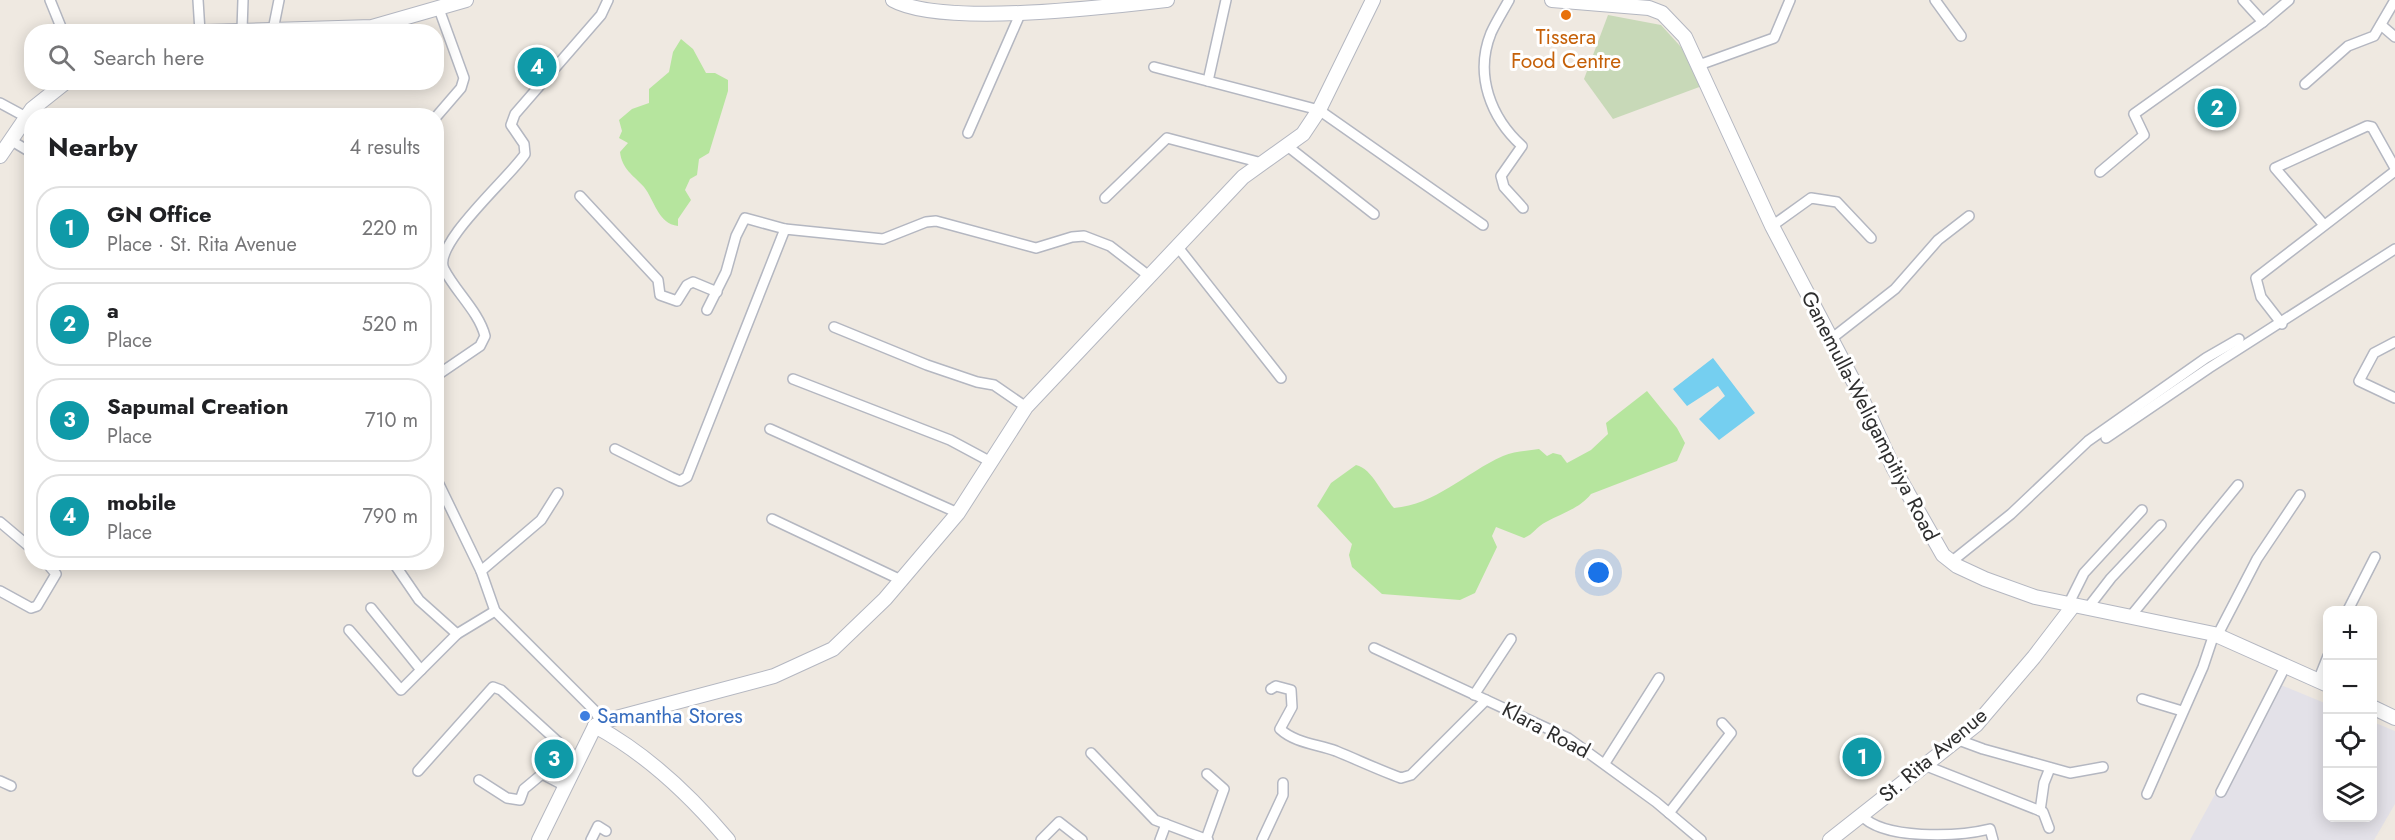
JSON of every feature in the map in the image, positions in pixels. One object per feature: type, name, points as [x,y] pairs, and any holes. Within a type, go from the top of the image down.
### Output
[{"type":"street","points":[[50,0],[60,24]]},
{"type":"street","points":[[198,0],[201,24]]},
{"type":"street","points":[[242,24],[243,0]]},
{"type":"street","points":[[274,24],[279,0]]},
{"type":"street","points":[[383,24],[466,0]]},
{"type":"street","points":[[444,254],[465,223],[525,154],[524,144],[511,125],[514,114],[601,15],[609,0]]},
{"type":"street","points":[[893,0],[918,10],[957,13],[1021,12],[1161,0]]},
{"type":"street","points":[[1208,81],[1226,0]]},
{"type":"street","points":[[539,840],[598,724],[774,676],[804,663],[833,648],[885,599],[957,513],[1026,407],[1243,177],[1303,134],[1319,110],[1373,0]]},
{"type":"street","points":[[1509,0],[1490,34],[1485,68],[1488,99],[1508,133],[1522,146],[1501,176],[1504,187],[1523,208]]},
{"type":"street","name":"Ganemulla-Weligampitiya Road","points":[[1552,0],[1650,8],[1662,13],[1684,37],[1773,226],[1893,467],[1943,555],[1951,562],[1985,579],[2076,606],[2187,627],[2216,635],[2323,683]]},
{"type":"street","points":[[1699,65],[1774,38],[1790,0]]},
{"type":"street","points":[[1935,0],[1961,36]]},
{"type":"street","points":[[2243,0],[2263,22]]},
{"type":"street","points":[[2100,172],[2144,135],[2134,114],[2263,22],[2289,0]]},
{"type":"street","points":[[2305,84],[2348,46],[2374,36],[2395,0]]},
{"type":"street","points":[[439,9],[464,78],[461,88],[444,108]]},
{"type":"street","points":[[968,133],[1021,12]]},
{"type":"street","points":[[2381,25],[2395,37]]},
{"type":"street","points":[[1154,67],[1319,110],[1483,225]]},
{"type":"street","points":[[34,108],[55,90]]},
{"type":"street","points":[[0,103],[24,116]]},
{"type":"street","points":[[0,156],[24,120]]},
{"type":"street","points":[[2282,324],[2262,297],[2256,278],[2324,225],[2395,169],[2372,127],[2367,126],[2275,168],[2324,225]]},
{"type":"street","points":[[1105,198],[1167,138],[1262,163]]},
{"type":"street","points":[[12,141],[24,148]]},
{"type":"street","points":[[1286,146],[1374,214]]},
{"type":"street","points":[[580,196],[658,280],[660,294],[677,302],[687,285],[693,282],[717,292]]},
{"type":"street","points":[[1773,226],[1811,198],[1837,202],[1871,238]]},
{"type":"street","points":[[1831,339],[1895,289],[1938,240],[1969,216]]},
{"type":"street","points":[[707,310],[717,292],[745,218],[785,230],[883,239],[926,222],[936,221],[993,239],[1036,248],[1072,237],[1084,236],[1110,246],[1149,276]]},
{"type":"street","points":[[615,449],[680,481],[687,477],[721,386],[785,230]]},
{"type":"street","points":[[1177,246],[1281,378]]},
{"type":"street","points":[[2106,438],[2209,368],[2282,324],[2395,249]]},
{"type":"street","points":[[444,269],[484,333],[485,339],[480,346],[444,371]]},
{"type":"street","points":[[834,327],[927,365],[977,382],[994,385],[1026,407]]},
{"type":"street","points":[[1951,562],[2011,514],[2088,441],[2206,358],[2239,339]]},
{"type":"street","points":[[2395,342],[2374,353],[2359,381],[2395,398]]},
{"type":"street","points":[[793,379],[951,440],[991,462]]},
{"type":"street","points":[[770,429],[957,513]]},
{"type":"street","points":[[2130,617],[2238,485]]},
{"type":"street","points":[[481,571],[541,520],[558,493]]},
{"type":"street","points":[[444,495],[481,571],[495,611],[594,710],[598,724],[608,734],[700,807],[728,840]]},
{"type":"street","points":[[2147,794],[2216,635],[2257,559],[2300,495]]},
{"type":"street","points":[[2076,606],[2084,573],[2142,510]]},
{"type":"street","points":[[772,519],[901,580]]},
{"type":"street","points":[[0,522],[24,542]]},
{"type":"street","points":[[2076,606],[2111,578],[2161,525]]},
{"type":"street","points":[[2350,606],[2375,556]]},
{"type":"street","points":[[0,591],[31,608],[37,606],[56,574],[53,570]]},
{"type":"street","points":[[398,570],[419,600],[457,634]]},
{"type":"street","name":"St. Rita Avenue","points":[[1830,840],[1976,725],[2076,606]]},
{"type":"street","points":[[371,608],[421,670]]},
{"type":"street","points":[[349,630],[401,690],[457,634],[495,611]]},
{"type":"street","points":[[1474,695],[1511,639]]},
{"type":"street","name":"Klara Road","points":[[1374,648],[1568,738],[1605,762],[1701,840]]},
{"type":"street","points":[[2221,792],[2285,667]]},
{"type":"street","points":[[1605,762],[1659,678]]},
{"type":"street","points":[[418,771],[493,687],[501,690],[578,760]]},
{"type":"street","points":[[1271,688],[1291,690],[1292,707],[1280,729],[1284,733],[1294,739],[1333,750],[1401,778],[1411,775],[1486,700]]},
{"type":"street","points":[[2142,699],[2182,711]]},
{"type":"street","points":[[2377,709],[2395,718]]},
{"type":"street","points":[[1669,813],[1731,734],[1722,723]]},
{"type":"street","points":[[1956,739],[2070,773],[2103,767]]},
{"type":"street","points":[[1091,753],[1155,820],[1207,840],[1224,789],[1207,774]]},
{"type":"street","points":[[1924,765],[2043,812],[2049,828]]},
{"type":"street","points":[[2040,811],[2044,783],[2050,768]]},
{"type":"street","points":[[479,780],[507,798],[520,800],[524,789],[542,774],[565,786]]},
{"type":"street","points":[[0,781],[11,786]]},
{"type":"street","points":[[1262,840],[1283,795],[1282,783]]},
{"type":"street","points":[[1861,815],[1871,825],[1899,835],[1959,836],[1990,829],[1993,840]]},
{"type":"street","points":[[1041,840],[1059,822],[1082,840]]},
{"type":"street","points":[[1160,840],[1167,824]]},
{"type":"street","points":[[591,840],[598,826],[606,831]]},
{"type":"shaded area","points":[[2276,683],[2323,702],[2323,822],[2377,822],[2377,724],[2395,731],[2395,804],[2374,840],[2190,840]]},
{"type":"green space","points":[[1608,15],[1661,25],[1681,47],[1702,86],[1613,119],[1584,79]]},
{"type":"green space","points":[[681,39],[693,49],[706,73],[715,73],[728,80],[728,91],[709,153],[699,159],[697,175],[690,179],[685,190],[691,200],[678,219],[678,226],[671,224],[661,216],[648,192],[623,163],[620,152],[628,143],[619,138],[622,131],[619,120],[632,109],[649,103],[649,89],[669,72],[673,52]]},
{"type":"green space","points":[[1647,391],[1677,428],[1685,443],[1677,461],[1591,494],[1576,507],[1543,524],[1524,538],[1496,527],[1492,536],[1497,547],[1475,593],[1460,600],[1382,594],[1352,567],[1349,555],[1352,544],[1317,506],[1331,483],[1356,465],[1362,467],[1372,477],[1394,508],[1409,506],[1436,495],[1489,463],[1512,453],[1539,449],[1547,456],[1553,453],[1561,455],[1567,463],[1591,450],[1608,434],[1606,423]]},
{"type":"water","points":[[1713,358],[1755,413],[1719,440],[1699,419],[1725,396],[1718,386],[1687,406],[1673,389]]},
{"type":"place","name":"Tissera Food Centre","points":[[1566,15]]},
{"type":"place","name":"mobile","points":[[537,67]]},
{"type":"place","name":"a","points":[[2217,108]]},
{"type":"place","name":"Samantha Stores","points":[[585,716]]},
{"type":"place","name":"GN Office","points":[[1862,757]]},
{"type":"place","name":"Sapumal Creation","points":[[554,759]]}]
